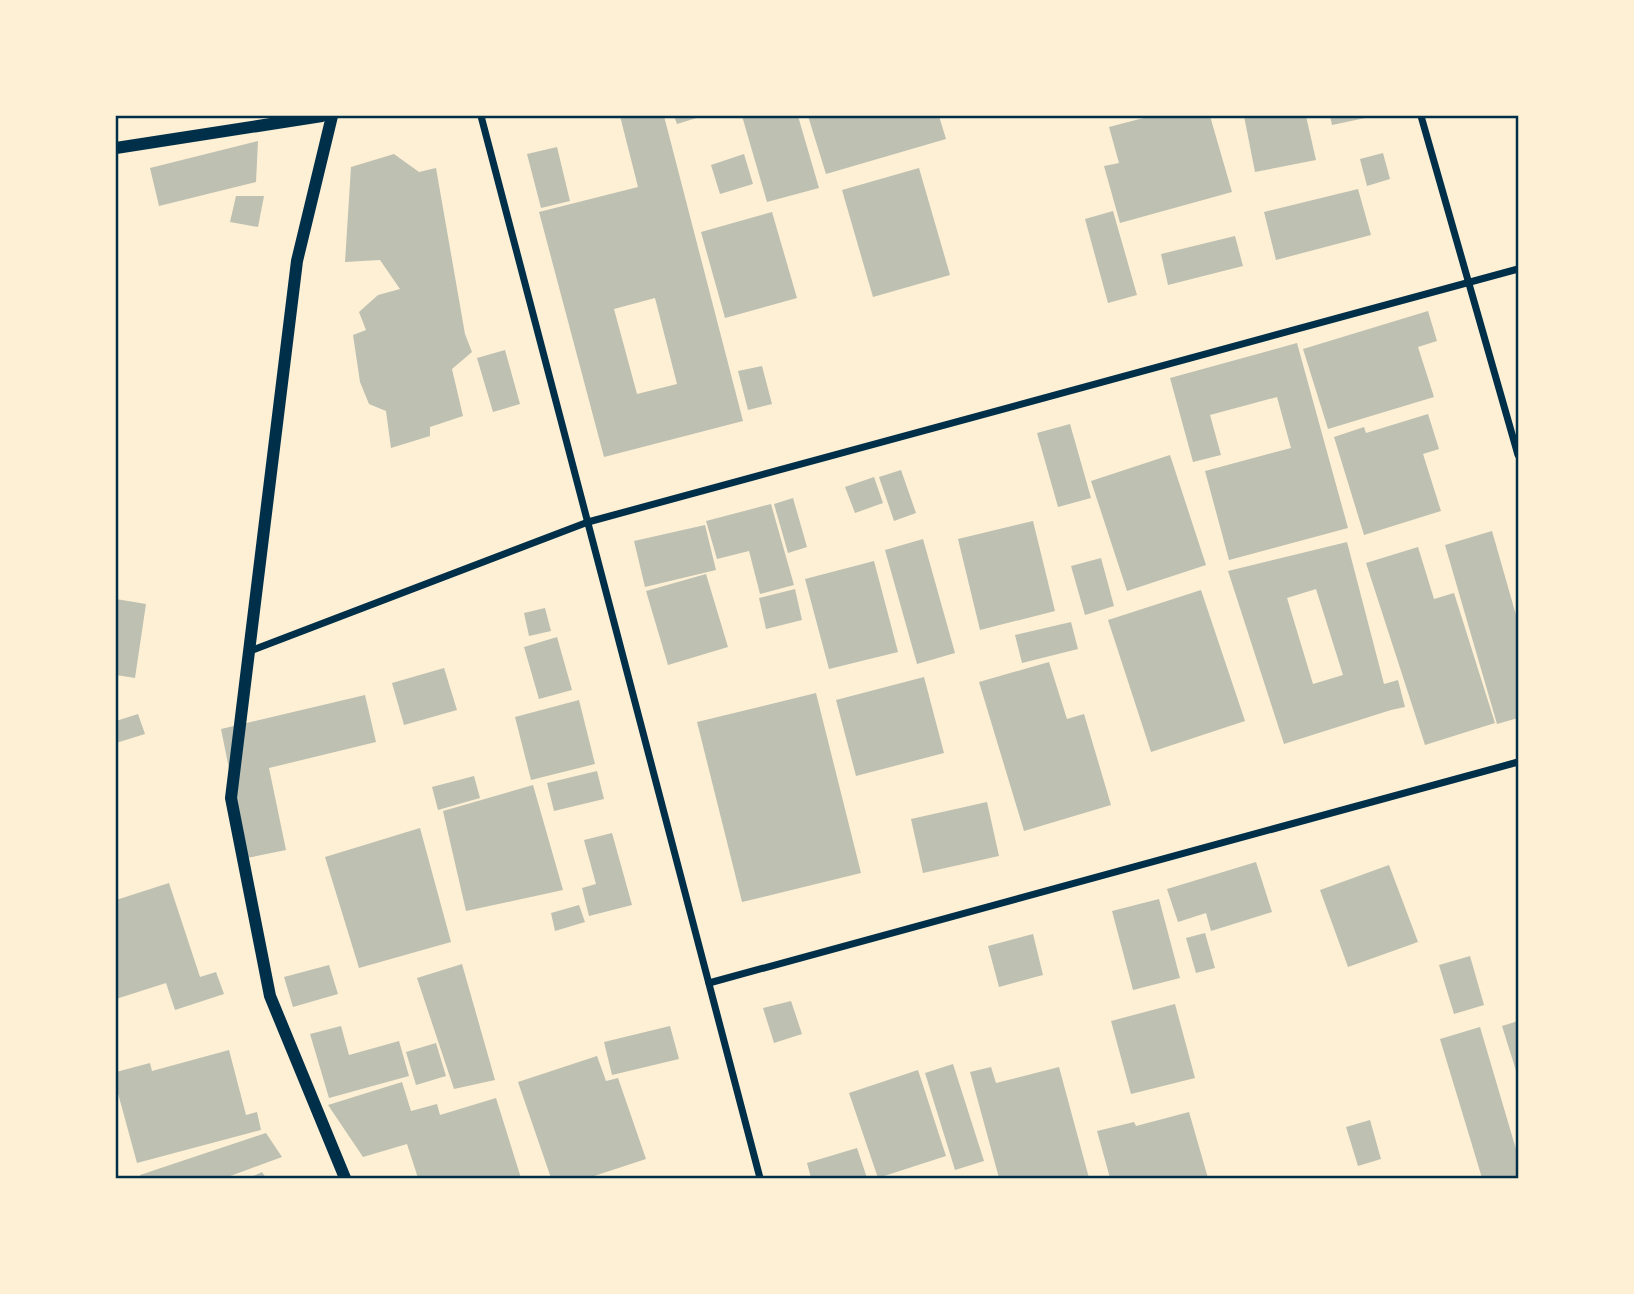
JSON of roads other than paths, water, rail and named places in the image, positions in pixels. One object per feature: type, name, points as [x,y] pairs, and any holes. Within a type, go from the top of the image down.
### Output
[{"type":"street","points":[[116,148],[322,116]]},
{"type":"street","points":[[331,116],[297,261],[231,798],[270,996],[345,1178]]},
{"type":"street","points":[[481,116],[760,1178]]},
{"type":"street","points":[[1421,116],[1518,455]]},
{"type":"street","points":[[250,651],[589,522],[1518,270]]},
{"type":"street","points":[[709,983],[1518,762]]}]
